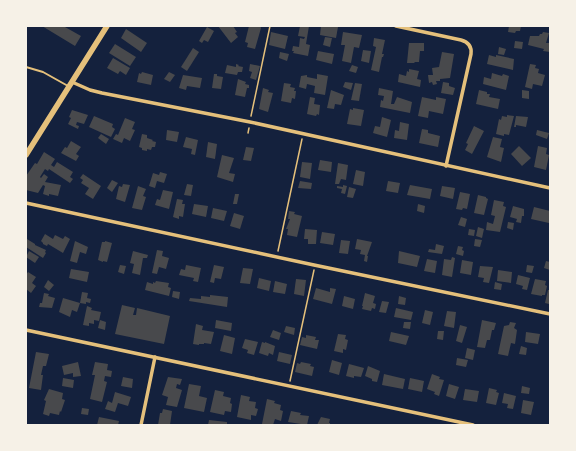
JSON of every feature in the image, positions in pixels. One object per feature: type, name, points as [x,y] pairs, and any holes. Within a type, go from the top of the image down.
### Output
[{"type":"main road","points":[[26,155],[107,26]]},
{"type":"street","points":[[396,26],[461,40],[471,47],[471,54],[446,166]]},
{"type":"street","points":[[70,84],[102,93],[250,122],[550,188]]},
{"type":"street","points":[[26,203],[550,314]]},
{"type":"street","points":[[26,330],[473,425]]},
{"type":"street","points":[[141,425],[155,357]]},
{"type":"lane","points":[[26,67],[43,72],[70,84]]},
{"type":"path","points":[[252,115],[270,26]]},
{"type":"path","points":[[279,249],[301,145]]},
{"type":"path","points":[[291,377],[313,271]]},
{"type":"building","points":[[42,26],[66,26],[65,27],[81,36],[75,46]]},
{"type":"building","points":[[218,26],[233,26],[238,37],[231,43]]},
{"type":"building","points":[[249,26],[260,26],[261,28],[255,49],[247,47],[248,43],[245,42]]},
{"type":"building","points":[[300,26],[309,26],[306,44],[310,45],[308,56],[293,53],[294,51],[292,51],[293,46],[299,47],[300,38],[304,39],[305,37],[298,36]]},
{"type":"building","points":[[321,26],[338,27],[336,38],[320,35]]},
{"type":"building","points":[[509,26],[521,26],[520,31],[516,31],[515,33],[508,32]]},
{"type":"building","points":[[207,27],[214,31],[208,42],[204,40],[202,43],[199,41]]},
{"type":"building","points":[[126,29],[147,43],[141,52],[121,38]]},
{"type":"building","points":[[271,32],[288,36],[285,49],[269,45]]},
{"type":"building","points":[[343,32],[362,35],[359,48],[354,47],[351,63],[342,61],[345,45],[341,45]]},
{"type":"building","points":[[543,32],[549,33],[546,43],[550,43],[550,52],[528,45],[530,36],[539,36]]},
{"type":"building","points":[[325,37],[332,38],[330,47],[323,45]]},
{"type":"building","points":[[374,38],[385,40],[382,54],[384,54],[379,72],[371,70],[376,47],[373,46]]},
{"type":"building","points":[[515,41],[523,42],[522,49],[514,48]]},
{"type":"building","points":[[409,43],[424,43],[424,51],[420,51],[419,62],[407,63]]},
{"type":"building","points":[[115,44],[136,57],[130,66],[109,53]]},
{"type":"building","points":[[499,47],[506,49],[504,55],[498,54]]},
{"type":"building","points":[[193,48],[199,52],[187,71],[181,67]]},
{"type":"building","points":[[363,50],[371,51],[369,63],[361,61]]},
{"type":"building","points":[[318,51],[334,54],[332,64],[316,60]]},
{"type":"building","points":[[280,52],[289,54],[287,61],[279,58]]},
{"type":"building","points":[[442,52],[454,54],[450,78],[440,79],[440,81],[436,81],[437,84],[433,85],[432,82],[429,83],[428,75],[433,75],[432,68],[439,67]]},
{"type":"building","points":[[489,55],[514,59],[513,70],[487,64]]},
{"type":"building","points":[[113,58],[130,68],[126,75],[120,71],[118,74],[107,68]]},
{"type":"building","points":[[236,64],[243,67],[242,72],[238,72],[237,75],[225,73],[227,65],[236,67]]},
{"type":"building","points":[[250,64],[260,66],[256,80],[250,78],[252,72],[249,71]]},
{"type":"building","points":[[530,64],[536,65],[535,68],[539,69],[538,73],[545,75],[542,86],[533,84],[532,89],[525,87]]},
{"type":"building","points":[[352,65],[358,67],[356,73],[349,71]]},
{"type":"building","points":[[409,69],[419,71],[417,79],[421,80],[420,87],[398,82],[399,74],[406,76]]},
{"type":"building","points":[[142,72],[153,75],[151,85],[137,82],[139,73],[141,74]]},
{"type":"building","points":[[169,72],[175,75],[170,82],[164,79]]},
{"type":"building","points":[[492,73],[502,76],[503,74],[509,76],[506,90],[483,84],[484,77],[491,79]]},
{"type":"building","points":[[214,74],[223,77],[221,89],[212,88]]},
{"type":"building","points":[[317,74],[328,76],[325,95],[314,93],[315,86],[307,84],[306,89],[299,87],[301,76],[307,75],[307,77],[317,79]]},
{"type":"building","points":[[183,75],[202,78],[200,88],[187,86],[186,90],[179,88]]},
{"type":"building","points":[[238,79],[249,85],[245,97],[235,95]]},
{"type":"building","points":[[345,82],[353,83],[351,90],[343,87]]},
{"type":"building","points":[[443,82],[449,83],[449,86],[455,88],[453,95],[441,93]]},
{"type":"building","points":[[284,83],[291,84],[290,87],[295,88],[295,99],[292,98],[291,103],[281,101]]},
{"type":"building","points":[[355,83],[362,84],[359,101],[351,100]]},
{"type":"building","points":[[263,88],[269,90],[268,92],[273,93],[268,112],[259,109]]},
{"type":"building","points":[[379,88],[393,91],[391,104],[394,104],[397,97],[412,102],[410,113],[380,107],[381,100],[383,101],[384,96],[378,95]]},
{"type":"building","points":[[331,90],[344,95],[341,105],[335,104],[334,109],[327,108]]},
{"type":"building","points":[[479,90],[490,94],[489,97],[500,99],[498,109],[476,104]]},
{"type":"building","points":[[522,90],[529,91],[529,99],[522,98]]},
{"type":"building","points":[[310,97],[315,98],[314,104],[320,105],[319,115],[317,114],[316,116],[307,114]]},
{"type":"building","points":[[422,97],[436,100],[436,97],[446,99],[443,114],[429,111],[428,118],[418,116]]},
{"type":"building","points":[[353,108],[364,110],[361,126],[347,124],[350,109],[353,110]]},
{"type":"building","points":[[72,110],[88,115],[84,124],[77,122],[76,125],[79,126],[78,129],[68,124],[71,118],[69,117]]},
{"type":"building","points":[[507,115],[514,116],[509,135],[504,134],[504,136],[496,134],[499,119],[501,120],[502,116],[507,117]]},
{"type":"building","points":[[94,116],[113,124],[112,127],[115,129],[111,137],[89,127]]},
{"type":"building","points":[[516,116],[528,117],[526,127],[516,125],[516,127],[514,127]]},
{"type":"building","points":[[382,117],[391,120],[387,137],[373,133],[375,126],[380,127]]},
{"type":"building","points":[[125,118],[135,122],[132,129],[135,130],[130,141],[124,138],[122,143],[113,139],[116,134],[118,135]]},
{"type":"building","points":[[400,122],[409,124],[407,140],[394,138],[395,130],[399,131]]},
{"type":"building","points":[[474,126],[484,131],[472,154],[465,150],[468,144],[466,143]]},
{"type":"building","points":[[422,129],[428,130],[428,133],[440,136],[438,147],[419,143]]},
{"type":"building","points":[[167,130],[179,132],[177,142],[166,140]]},
{"type":"building","points":[[537,130],[549,133],[547,139],[536,135]]},
{"type":"building","points":[[101,134],[109,139],[106,144],[98,138]]},
{"type":"building","points":[[142,134],[147,135],[147,138],[156,142],[155,147],[152,147],[151,150],[147,149],[147,151],[142,150],[142,148],[139,147]]},
{"type":"building","points":[[186,137],[198,140],[195,155],[191,154],[192,149],[183,147]]},
{"type":"building","points":[[493,137],[502,139],[500,147],[504,148],[501,162],[487,157]]},
{"type":"building","points":[[71,141],[81,147],[76,154],[79,156],[76,161],[61,153],[65,147],[67,148]]},
{"type":"building","points":[[208,142],[217,144],[215,159],[206,157]]},
{"type":"building","points":[[519,146],[531,158],[522,166],[511,154]]},
{"type":"building","points":[[538,146],[547,148],[546,154],[549,155],[546,170],[534,167]]},
{"type":"building","points":[[246,147],[254,148],[251,161],[243,160]]},
{"type":"building","points":[[44,152],[55,159],[51,165],[54,167],[57,162],[73,172],[70,177],[73,179],[70,183],[49,169],[48,171],[45,169],[40,177],[41,178],[44,174],[48,177],[45,182],[61,185],[58,196],[43,194],[45,186],[43,185],[38,193],[26,190],[26,176],[35,163],[37,164]]},
{"type":"building","points":[[222,155],[234,158],[229,173],[235,174],[233,182],[217,177]]},
{"type":"building","points":[[320,160],[332,162],[331,172],[318,170]]},
{"type":"building","points":[[302,162],[312,163],[310,179],[300,177]]},
{"type":"building","points":[[338,163],[348,165],[346,180],[341,179],[339,184],[335,184]]},
{"type":"building","points":[[356,170],[365,172],[363,186],[353,184]]},
{"type":"building","points":[[160,172],[167,174],[164,183],[157,181],[155,188],[149,186],[153,173],[159,175]]},
{"type":"building","points":[[83,174],[101,186],[93,199],[85,194],[89,188],[81,183],[83,180],[80,178]]},
{"type":"building","points":[[112,180],[118,183],[112,192],[107,188]]},
{"type":"building","points":[[300,181],[312,183],[311,189],[298,188]]},
{"type":"building","points":[[388,181],[400,183],[398,193],[386,191]]},
{"type":"building","points":[[123,184],[130,185],[125,202],[116,199],[119,186],[122,187]]},
{"type":"building","points":[[187,184],[193,185],[191,196],[184,195]]},
{"type":"building","points":[[343,185],[347,186],[345,194],[341,193],[342,189],[337,188],[337,186],[343,187]]},
{"type":"building","points":[[410,185],[432,189],[430,199],[407,195]]},
{"type":"building","points":[[138,186],[146,189],[143,196],[146,197],[142,210],[132,208]]},
{"type":"building","points":[[442,186],[455,188],[453,199],[440,196]]},
{"type":"building","points":[[349,187],[356,189],[353,198],[347,197]]},
{"type":"building","points":[[163,190],[173,192],[169,209],[155,205],[157,199],[160,200]]},
{"type":"building","points":[[460,192],[470,194],[467,209],[456,209]]},
{"type":"building","points":[[235,194],[239,194],[237,204],[233,204]]},
{"type":"building","points":[[478,195],[488,199],[484,215],[474,213]]},
{"type":"building","points":[[177,199],[183,200],[182,204],[185,204],[183,217],[179,216],[179,219],[173,217]]},
{"type":"building","points":[[494,200],[504,202],[503,206],[506,207],[500,232],[486,230],[487,222],[493,224],[495,216],[491,215]]},
{"type":"building","points":[[194,204],[208,206],[206,217],[192,214]]},
{"type":"building","points":[[418,204],[425,206],[424,213],[417,211]]},
{"type":"building","points":[[513,206],[524,209],[524,216],[522,216],[521,223],[516,222],[517,219],[510,217]]},
{"type":"building","points":[[534,207],[550,211],[549,223],[531,219]]},
{"type":"building","points":[[213,208],[227,211],[224,221],[211,218]]},
{"type":"building","points":[[289,211],[295,212],[294,214],[302,216],[297,237],[287,235],[288,229],[286,229],[290,219],[288,219]]},
{"type":"building","points":[[234,213],[244,216],[240,229],[230,226]]},
{"type":"building","points":[[461,217],[467,219],[465,227],[458,225]]},
{"type":"building","points":[[508,222],[514,223],[513,230],[507,228]]},
{"type":"building","points":[[478,227],[484,229],[482,238],[476,236]]},
{"type":"building","points":[[305,229],[317,230],[316,244],[308,244],[308,239],[304,239]]},
{"type":"building","points":[[469,229],[475,230],[474,236],[468,235]]},
{"type":"building","points":[[322,232],[335,234],[333,245],[320,243]]},
{"type":"building","points":[[45,234],[53,239],[55,235],[63,239],[65,236],[70,239],[63,253],[48,244],[47,246],[43,244],[41,241]]},
{"type":"building","points":[[27,239],[46,250],[43,258],[26,247]]},
{"type":"building","points":[[357,239],[372,242],[367,256],[367,262],[364,261],[365,255],[360,254],[361,250],[355,249]]},
{"type":"building","points":[[475,239],[482,240],[480,247],[474,246]]},
{"type":"building","points":[[341,240],[350,241],[348,254],[339,253]]},
{"type":"building","points":[[75,241],[88,247],[86,254],[80,252],[77,263],[70,261]]},
{"type":"building","points":[[105,241],[112,243],[107,262],[103,262],[98,260],[102,242]]},
{"type":"building","points":[[436,244],[444,246],[442,254],[428,252],[429,249],[435,250]]},
{"type":"building","points":[[458,246],[463,247],[463,256],[456,254]]},
{"type":"building","points":[[157,250],[163,251],[162,256],[169,258],[166,269],[159,267],[157,274],[152,273]]},
{"type":"building","points":[[29,251],[39,257],[35,263],[26,257]]},
{"type":"building","points":[[133,251],[148,255],[147,258],[143,258],[140,275],[132,273],[134,264],[130,263]]},
{"type":"building","points":[[399,251],[420,256],[417,267],[398,263]]},
{"type":"building","points":[[452,257],[455,258],[452,277],[442,275],[444,259],[451,260]]},
{"type":"building","points":[[427,259],[437,261],[435,273],[424,271]]},
{"type":"building","points":[[462,260],[473,262],[471,275],[460,273]]},
{"type":"building","points":[[546,261],[550,262],[550,270],[544,268]]},
{"type":"building","points":[[120,265],[126,266],[124,274],[118,272]]},
{"type":"building","points":[[186,265],[201,268],[198,282],[193,281],[194,278],[179,275],[181,269],[185,270]]},
{"type":"building","points":[[214,265],[224,267],[221,279],[215,278],[214,283],[210,282]]},
{"type":"building","points":[[527,265],[534,266],[532,273],[526,272]]},
{"type":"building","points":[[480,266],[493,267],[489,283],[483,282],[484,278],[478,277]]},
{"type":"building","points":[[243,268],[253,269],[250,284],[240,283]]},
{"type":"building","points":[[71,269],[89,272],[87,282],[69,278]]},
{"type":"building","points":[[498,270],[512,272],[511,283],[497,281]]},
{"type":"building","points":[[28,272],[36,277],[32,283],[36,286],[31,293],[26,289],[26,275]]},
{"type":"building","points":[[518,275],[530,278],[527,290],[522,289],[523,286],[516,284]]},
{"type":"building","points":[[259,278],[271,281],[269,291],[257,288]]},
{"type":"building","points":[[296,279],[306,280],[304,296],[294,294]]},
{"type":"building","points":[[535,279],[546,281],[545,285],[547,286],[545,295],[542,296],[531,294]]},
{"type":"building","points":[[48,280],[54,285],[49,291],[44,287]]},
{"type":"building","points":[[156,281],[169,283],[168,287],[171,288],[169,296],[145,290],[147,282],[153,284],[153,282],[155,283]]},
{"type":"building","points":[[275,281],[287,284],[285,294],[273,292]]},
{"type":"building","points":[[495,282],[502,284],[501,290],[494,289]]},
{"type":"building","points":[[316,288],[330,292],[330,288],[336,289],[332,304],[313,299]]},
{"type":"building","points":[[548,290],[550,290],[549,304],[545,303]]},
{"type":"building","points":[[173,291],[180,292],[179,299],[172,297]]},
{"type":"building","points":[[82,292],[88,293],[87,298],[91,299],[90,303],[80,303]]},
{"type":"building","points":[[44,293],[55,298],[52,308],[39,307],[40,303],[42,303]]},
{"type":"building","points":[[365,293],[375,296],[373,303],[376,304],[375,309],[372,308],[371,311],[362,309]]},
{"type":"building","points":[[210,295],[228,297],[227,307],[189,301],[190,298],[201,299],[201,296],[210,297]]},
{"type":"building","points":[[344,296],[355,299],[353,309],[342,306]]},
{"type":"building","points":[[399,296],[406,298],[405,305],[398,304]]},
{"type":"building","points":[[63,298],[80,303],[77,312],[72,310],[70,317],[59,312]]},
{"type":"building","points":[[382,301],[389,302],[386,313],[379,312]]},
{"type":"building","points":[[122,305],[135,308],[133,315],[136,315],[137,308],[170,316],[164,344],[115,334]]},
{"type":"building","points":[[87,306],[92,308],[91,310],[101,312],[99,321],[94,320],[94,324],[89,323],[89,326],[83,325]]},
{"type":"building","points":[[396,308],[413,312],[411,320],[394,317]]},
{"type":"building","points":[[425,310],[433,312],[430,325],[422,323]]},
{"type":"building","points":[[447,311],[456,312],[454,328],[444,326]]},
{"type":"building","points":[[100,320],[106,322],[105,330],[98,328]]},
{"type":"building","points":[[216,320],[232,323],[231,331],[215,328]]},
{"type":"building","points":[[482,320],[496,323],[494,330],[492,330],[490,340],[487,340],[485,348],[477,347]]},
{"type":"building","points":[[404,322],[411,322],[410,329],[403,328]]},
{"type":"building","points":[[510,322],[516,323],[514,328],[517,330],[515,344],[511,343],[508,356],[498,354],[504,326],[509,325]]},
{"type":"building","points":[[196,324],[203,326],[202,330],[214,332],[211,344],[193,344]]},
{"type":"building","points":[[460,325],[467,327],[462,343],[456,341]]},
{"type":"building","points":[[286,326],[295,328],[294,335],[284,332]]},
{"type":"building","points":[[273,330],[281,333],[279,340],[270,337]]},
{"type":"building","points":[[438,331],[444,331],[443,340],[437,339]]},
{"type":"building","points":[[391,332],[409,336],[406,345],[389,341]]},
{"type":"building","points":[[526,332],[540,334],[538,344],[525,342]]},
{"type":"building","points":[[338,334],[346,335],[345,339],[348,340],[346,350],[343,349],[343,353],[334,351]]},
{"type":"building","points":[[224,335],[235,338],[232,354],[220,351]]},
{"type":"building","points":[[306,335],[316,337],[315,340],[319,340],[317,349],[300,345],[302,337],[306,338]]},
{"type":"building","points":[[245,339],[258,342],[254,355],[247,353],[248,350],[242,348]]},
{"type":"building","points":[[262,342],[275,346],[273,355],[269,353],[268,356],[259,353]]},
{"type":"building","points":[[521,346],[527,348],[526,355],[519,354]]},
{"type":"building","points":[[467,348],[475,350],[473,360],[465,358]]},
{"type":"building","points":[[36,352],[49,354],[46,366],[43,366],[41,375],[43,375],[41,390],[29,388]]},
{"type":"building","points":[[279,352],[292,355],[290,364],[277,361]]},
{"type":"building","points":[[457,358],[468,360],[466,367],[456,365]]},
{"type":"building","points":[[332,360],[342,363],[339,375],[329,372]]},
{"type":"building","points":[[78,362],[81,376],[73,377],[73,373],[64,375],[62,366]]},
{"type":"building","points":[[95,362],[108,364],[107,370],[112,371],[111,377],[105,376],[104,381],[107,382],[102,402],[90,399],[95,375],[92,375]]},
{"type":"building","points":[[301,362],[311,364],[310,366],[314,367],[312,376],[295,372],[297,363],[300,364]]},
{"type":"building","points":[[349,364],[364,368],[361,377],[354,376],[354,378],[346,376]]},
{"type":"building","points":[[368,366],[380,371],[377,382],[372,381],[372,379],[365,376]]},
{"type":"building","points":[[384,374],[405,379],[403,389],[382,385]]},
{"type":"building","points":[[432,374],[440,377],[439,379],[444,380],[439,396],[434,394],[435,392],[427,389]]},
{"type":"building","points":[[123,377],[133,379],[132,388],[121,386]]},
{"type":"building","points":[[168,377],[182,379],[180,385],[177,384],[176,388],[182,390],[177,407],[166,405],[168,397],[162,395]]},
{"type":"building","points":[[63,378],[74,380],[73,388],[62,386]]},
{"type":"building","points":[[410,378],[424,381],[422,392],[408,389]]},
{"type":"building","points":[[189,384],[201,386],[199,396],[207,398],[204,412],[184,408]]},
{"type":"building","points":[[449,384],[459,387],[455,399],[446,396]]},
{"type":"building","points":[[522,386],[530,388],[529,394],[521,393]]},
{"type":"building","points":[[489,388],[497,390],[496,392],[499,393],[496,405],[486,403]]},
{"type":"building","points":[[49,389],[63,393],[62,399],[65,400],[59,415],[50,413],[49,416],[43,414],[46,401],[44,400]]},
{"type":"building","points":[[465,389],[479,391],[477,402],[463,400]]},
{"type":"building","points":[[215,390],[224,392],[223,396],[231,398],[231,412],[225,411],[224,415],[210,412]]},
{"type":"building","points":[[115,392],[131,397],[128,406],[118,403],[115,412],[105,409],[108,401],[112,403]]},
{"type":"building","points":[[504,393],[516,396],[513,409],[507,408],[508,404],[502,403]]},
{"type":"building","points":[[241,395],[250,397],[249,401],[256,402],[255,408],[258,409],[256,416],[251,415],[251,420],[237,417]]},
{"type":"building","points":[[267,399],[275,401],[274,403],[281,405],[280,410],[283,411],[281,421],[275,419],[273,425],[262,424]]},
{"type":"building","points":[[523,400],[534,402],[531,415],[521,413]]},
{"type":"building","points":[[82,408],[89,409],[88,415],[81,414]]},
{"type":"building","points":[[163,409],[172,411],[170,425],[158,425],[160,413],[162,413]]},
{"type":"building","points":[[291,411],[301,413],[300,415],[309,416],[307,425],[288,422]]},
{"type":"building","points":[[99,417],[119,421],[118,425],[97,425]]},
{"type":"building","points":[[321,417],[330,419],[330,425],[317,425]]},
{"type":"building","points":[[209,420],[227,422],[227,425],[208,425]]}]
